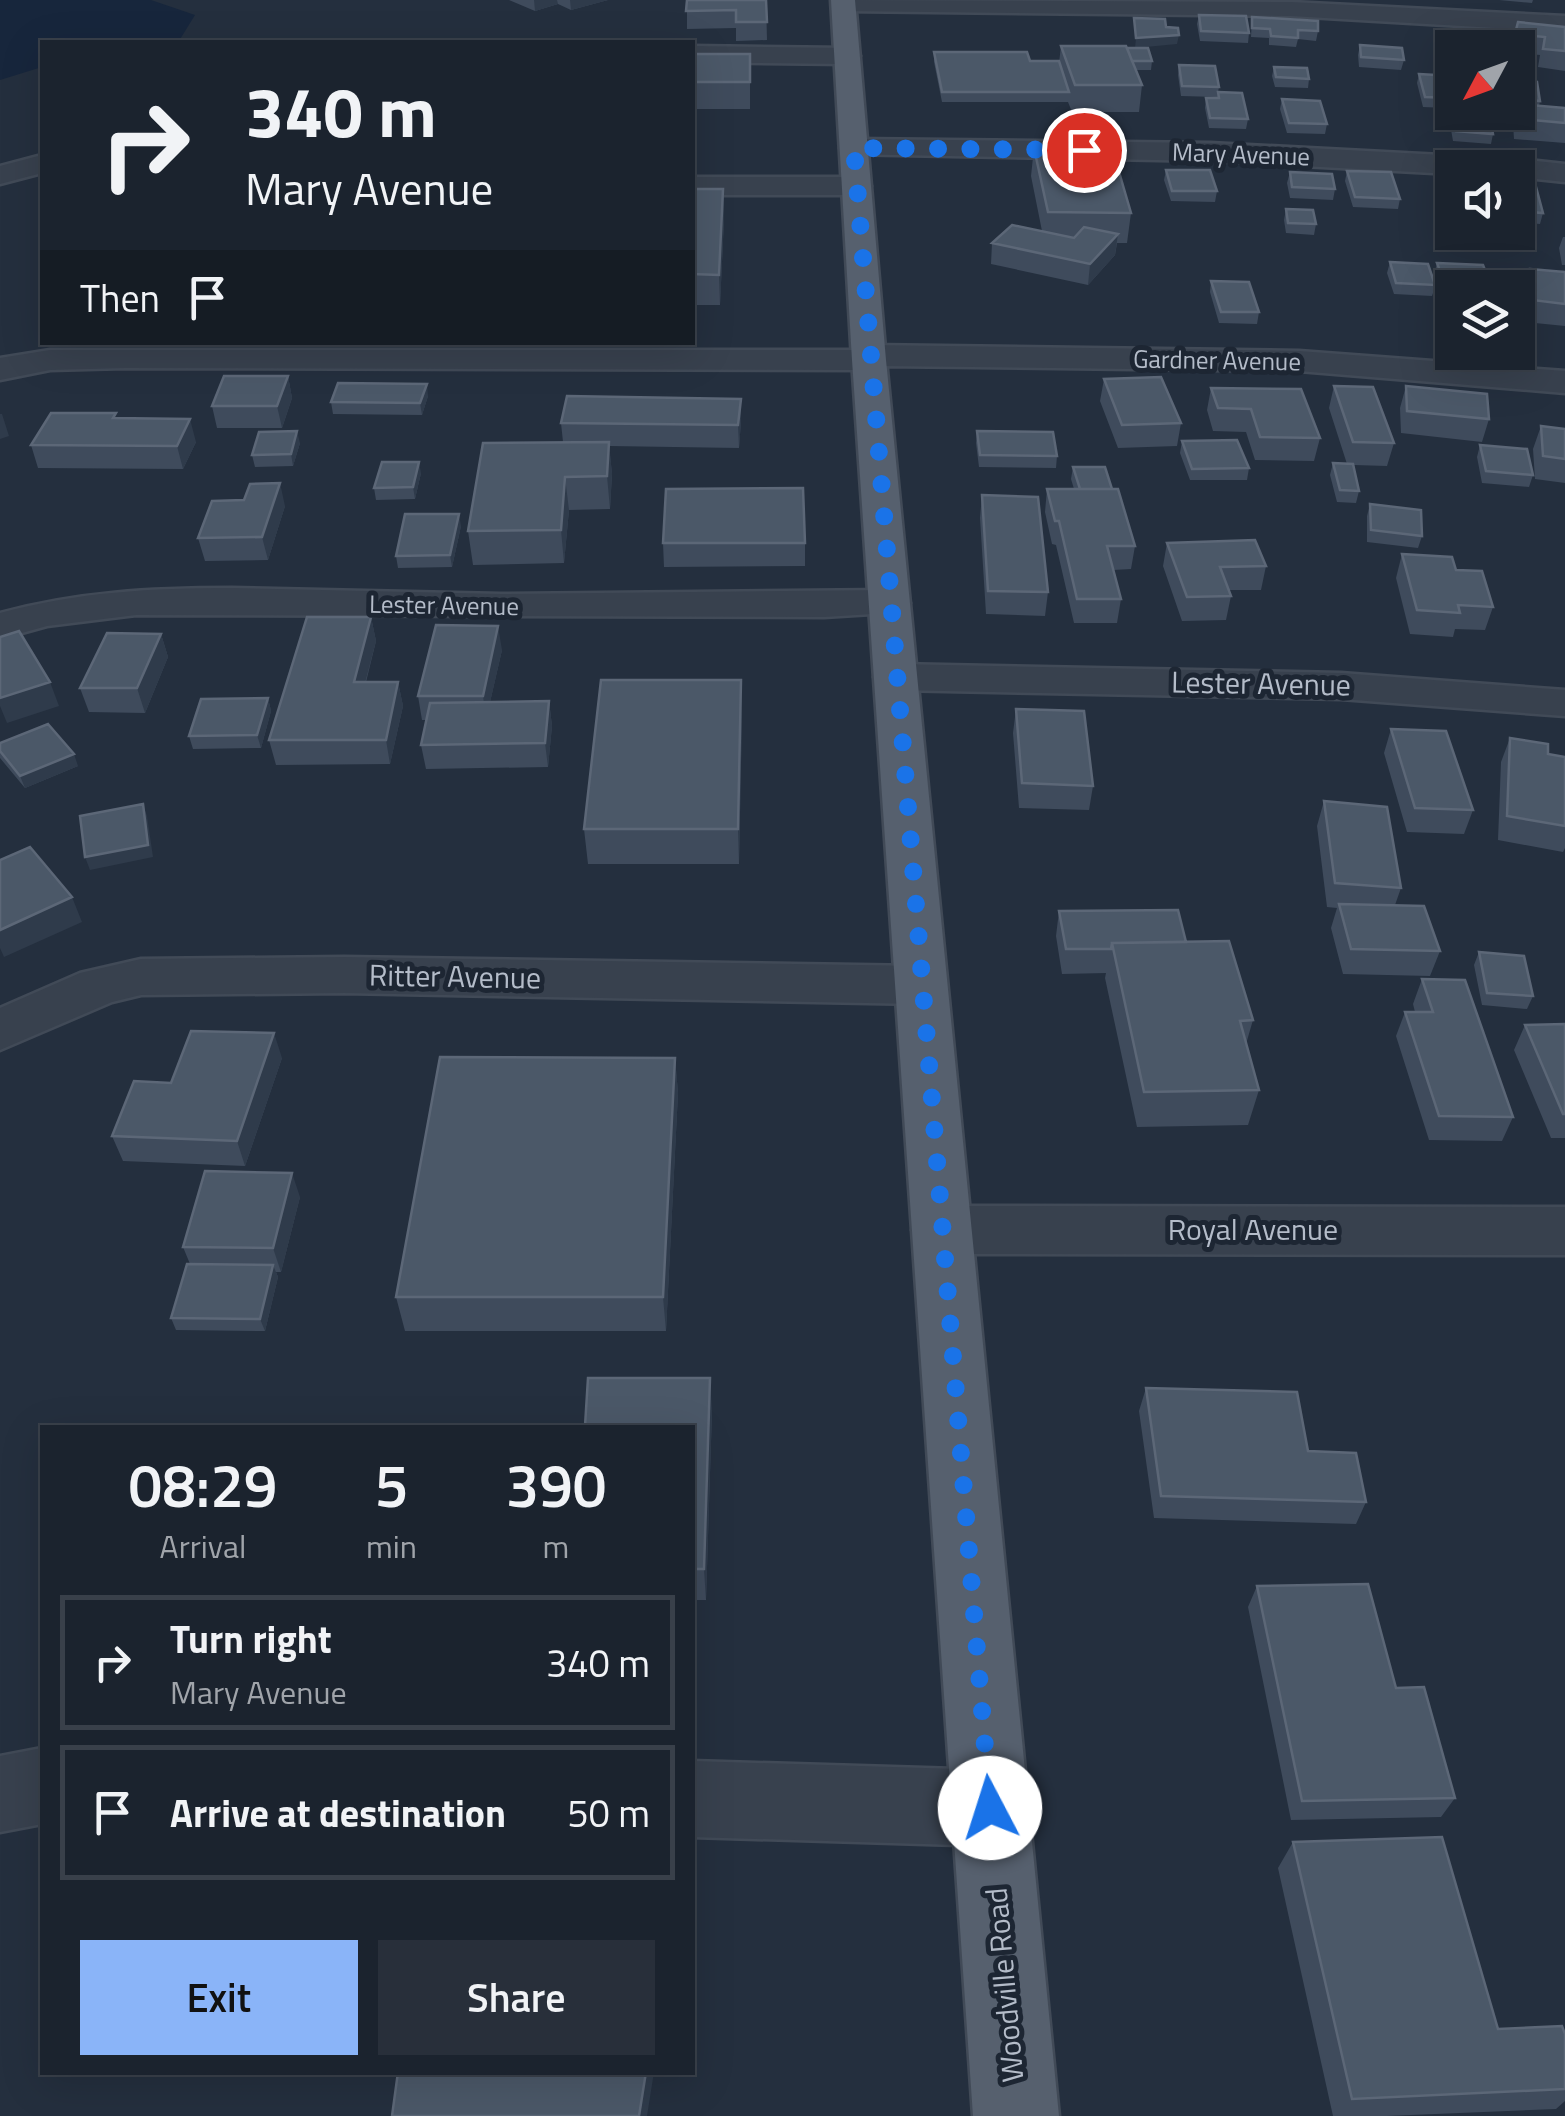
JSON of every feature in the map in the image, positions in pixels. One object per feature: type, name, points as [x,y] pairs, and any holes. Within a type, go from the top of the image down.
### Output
[{"type":"main road","name":"Woodville Road","points":[[845,20],[869,358],[1016,2116]]},
{"type":"street","points":[[695,53],[845,20],[1066,2],[1565,24]]},
{"type":"street","name":"Mary Avenue","points":[[695,186],[855,167],[1210,152],[1435,164]]},
{"type":"street","points":[[0,175],[40,165]]},
{"type":"street","points":[[1535,170],[1565,173]]},
{"type":"street","points":[[0,186],[40,186]]},
{"type":"street","name":"Gardner Avenue","points":[[0,369],[50,360],[125,358],[869,358],[1299,362],[1565,382]]},
{"type":"street","name":"Lester Avenue","points":[[0,626],[66,610],[156,604],[890,604]]},
{"type":"street","name":"Lester Avenue","points":[[896,677],[1341,686],[1565,703]]},
{"type":"street","name":"Ritter Avenue","points":[[0,1030],[99,986],[141,977],[344,975],[921,985]]},
{"type":"street","name":"Royal Avenue","points":[[942,1230],[1565,1231]]},
{"type":"street","points":[[0,1794],[40,1786]]},
{"type":"street","points":[[695,1799],[990,1808]]},
{"type":"water","points":[[0,0],[151,0],[195,15],[180,40],[40,40],[40,68],[0,80]]},
{"type":"building","points":[[687,0],[766,0],[767,22],[736,22],[736,10],[686,11]]},
{"type":"building","points":[[1199,15],[1246,16],[1249,33],[1201,31]]},
{"type":"building","points":[[1252,17],[1318,21],[1318,31],[1298,30],[1298,38],[1271,36],[1270,29],[1252,28]]},
{"type":"building","points":[[1134,18],[1165,19],[1166,27],[1178,28],[1179,35],[1136,38]]},
{"type":"building","points":[[1518,22],[1565,27],[1565,51],[1543,49],[1545,37],[1535,36],[1535,30],[1516,30]]},
{"type":"building","points":[[1360,45],[1402,48],[1404,60],[1361,57]]},
{"type":"building","points":[[1061,46],[1126,46],[1142,85],[1075,85]]},
{"type":"building","points":[[1127,48],[1148,48],[1152,61],[1132,61]]},
{"type":"building","points":[[934,52],[1027,52],[1030,61],[1059,61],[1069,92],[942,92]]},
{"type":"building","points":[[695,54],[750,54],[750,82],[695,82]]},
{"type":"building","points":[[1179,65],[1215,66],[1219,87],[1182,86]]},
{"type":"building","points":[[1274,67],[1307,68],[1309,79],[1276,77]]},
{"type":"building","points":[[1419,74],[1435,75],[1435,97],[1425,97]]},
{"type":"building","points":[[1535,82],[1537,82],[1540,101],[1535,101]]},
{"type":"building","points":[[1218,92],[1242,93],[1248,119],[1210,118],[1206,98],[1219,98]]},
{"type":"building","points":[[1282,99],[1320,101],[1327,124],[1289,123]]},
{"type":"building","points":[[1535,105],[1565,108],[1565,123],[1535,120]]},
{"type":"building","points":[[1492,130],[1493,134],[1456,131]]},
{"type":"building","points":[[1034,148],[1112,148],[1131,213],[1048,212]]},
{"type":"building","points":[[1166,170],[1210,170],[1217,191],[1172,191]]},
{"type":"building","points":[[1347,171],[1391,172],[1400,199],[1355,197]]},
{"type":"building","points":[[1290,172],[1332,174],[1335,189],[1292,187]]},
{"type":"building","points":[[1535,187],[1536,187],[1543,213],[1535,212]]},
{"type":"building","points":[[695,189],[723,189],[719,275],[695,274]]},
{"type":"building","points":[[1286,209],[1313,210],[1316,224],[1288,223]]},
{"type":"building","points":[[1012,225],[1074,238],[1084,227],[1118,234],[1090,264],[992,243]]},
{"type":"building","points":[[1390,262],[1428,264],[1435,285],[1396,283]]},
{"type":"building","points":[[1437,263],[1483,265],[1485,270],[1440,270]]},
{"type":"building","points":[[1530,269],[1565,272],[1565,304],[1535,300],[1535,270]]},
{"type":"building","points":[[1211,281],[1249,282],[1259,312],[1221,312]]},
{"type":"building","points":[[224,376],[288,376],[277,406],[212,406]]},
{"type":"building","points":[[1161,377],[1181,423],[1122,425],[1104,379]]},
{"type":"building","points":[[338,383],[427,384],[420,403],[331,402]]},
{"type":"building","points":[[1334,386],[1373,387],[1394,443],[1353,442]]},
{"type":"building","points":[[1406,386],[1487,394],[1489,419],[1407,411]]},
{"type":"building","points":[[1211,388],[1301,389],[1320,438],[1260,437],[1251,409],[1218,408]]},
{"type":"building","points":[[567,396],[741,399],[738,425],[561,423]]},
{"type":"building","points":[[51,413],[190,419],[177,446],[31,445]]},
{"type":"building","points":[[1541,426],[1565,429],[1565,459],[1543,456]]},
{"type":"building","points":[[297,431],[291,454],[252,455],[259,432]]},
{"type":"building","points":[[977,431],[1053,432],[1057,456],[980,455]]},
{"type":"building","points":[[1237,440],[1249,468],[1192,469],[1182,441]]},
{"type":"building","points":[[609,442],[607,476],[565,477],[561,530],[468,531],[483,443]]},
{"type":"building","points":[[1480,445],[1527,449],[1533,475],[1486,471]]},
{"type":"building","points":[[382,462],[419,462],[413,487],[374,488]]},
{"type":"building","points":[[1333,463],[1353,464],[1359,491],[1340,490]]},
{"type":"building","points":[[1073,467],[1105,467],[1112,489],[1080,489]]},
{"type":"building","points":[[280,483],[262,537],[198,538],[212,501],[244,500],[250,484]]},
{"type":"building","points":[[803,488],[805,543],[663,543],[666,489]]},
{"type":"building","points":[[1047,489],[1118,489],[1135,546],[1107,546],[1121,599],[1077,599],[1059,521],[1055,521]]},
{"type":"building","points":[[982,495],[1038,497],[1048,592],[988,591]]},
{"type":"building","points":[[1370,504],[1421,510],[1422,536],[1371,530]]},
{"type":"building","points":[[405,514],[459,514],[450,555],[396,556]]},
{"type":"building","points":[[1255,540],[1266,566],[1220,567],[1231,596],[1187,597],[1167,543]]},
{"type":"building","points":[[1402,554],[1452,557],[1456,570],[1482,571],[1493,607],[1458,605],[1460,613],[1417,610]]},
{"type":"building","points":[[307,617],[371,617],[354,682],[398,682],[386,740],[269,740]]},
{"type":"building","points":[[436,625],[498,626],[483,696],[418,696]]},
{"type":"building","points":[[19,631],[50,682],[0,698],[0,637]]},
{"type":"building","points":[[107,633],[161,634],[137,688],[80,688]]},
{"type":"building","points":[[601,680],[741,680],[738,829],[584,829]]},
{"type":"building","points":[[268,698],[257,735],[189,736],[201,699]]},
{"type":"building","points":[[549,701],[545,743],[421,745],[430,703]]},
{"type":"building","points":[[1016,709],[1084,711],[1093,786],[1022,783]]},
{"type":"building","points":[[48,724],[74,754],[20,776],[0,751],[0,743]]},
{"type":"building","points":[[1391,729],[1446,731],[1473,810],[1415,808]]},
{"type":"building","points":[[1510,738],[1548,744],[1548,754],[1565,757],[1565,826],[1507,816]]},
{"type":"building","points":[[1324,801],[1387,807],[1401,888],[1335,883]]},
{"type":"building","points":[[143,804],[148,845],[85,857],[80,816]]},
{"type":"building","points":[[30,847],[72,897],[0,930],[0,860]]},
{"type":"building","points":[[1339,904],[1424,906],[1440,951],[1351,949]]},
{"type":"building","points":[[1178,910],[1186,942],[1112,943],[1111,949],[1066,949],[1059,911]]},
{"type":"building","points":[[1229,941],[1253,1020],[1240,1021],[1259,1090],[1144,1092],[1112,943]]},
{"type":"building","points":[[1479,952],[1524,956],[1533,996],[1487,993]]},
{"type":"building","points":[[1422,979],[1465,980],[1513,1117],[1439,1116],[1405,1012],[1433,1012]]},
{"type":"building","points":[[1565,1024],[1565,1114],[1563,1114],[1525,1025]]},
{"type":"building","points":[[191,1031],[274,1033],[237,1141],[112,1136],[134,1081],[171,1083]]},
{"type":"building","points":[[440,1057],[675,1058],[663,1297],[396,1297]]},
{"type":"building","points":[[205,1171],[292,1173],[273,1248],[183,1247]]},
{"type":"building","points":[[187,1264],[273,1265],[260,1319],[171,1318]]},
{"type":"building","points":[[588,1378],[710,1378],[704,1569],[695,1569],[695,1425],[585,1425]]},
{"type":"building","points":[[1146,1388],[1297,1392],[1308,1451],[1356,1453],[1366,1502],[1161,1496]]},
{"type":"building","points":[[1368,1584],[1396,1688],[1424,1687],[1455,1798],[1302,1801],[1257,1586]]},
{"type":"building","points":[[1442,1837],[1498,2029],[1562,2026],[1565,2089],[1352,2099],[1293,1842]]},
{"type":"building","points":[[398,2075],[646,2075],[639,2116],[392,2116]]},
{"type":"route","points":[[990,1808],[854,148],[1084,150]]}]
